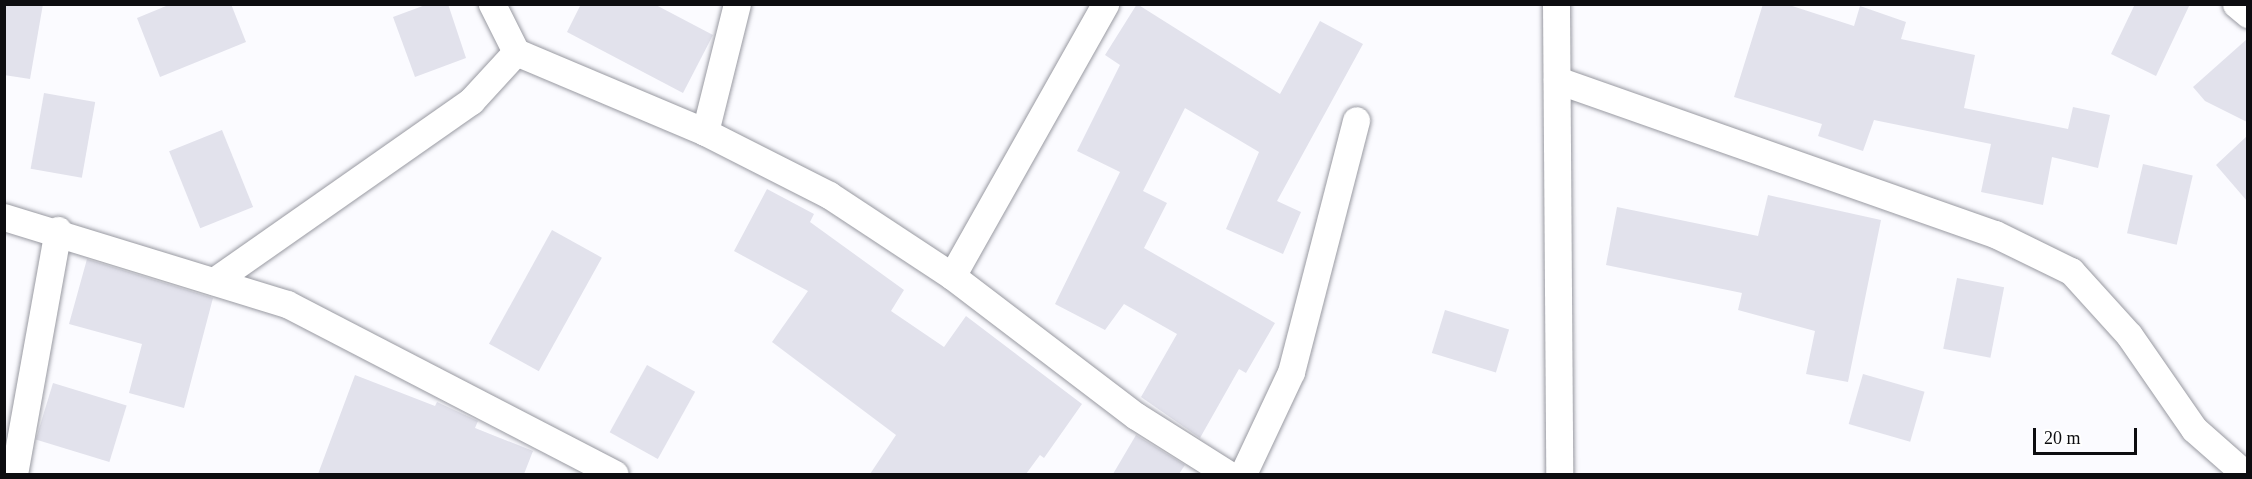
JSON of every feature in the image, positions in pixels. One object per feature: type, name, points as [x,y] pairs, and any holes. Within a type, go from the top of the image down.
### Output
[{"type":"street","points":[[492,4],[516,52],[705,132],[829,195],[952,276],[1136,416],[1228,474]]},
{"type":"street","points":[[705,132],[737,4]]},
{"type":"street","points":[[952,276],[1105,4]]},
{"type":"street","points":[[1556,4],[1559,474]]},
{"type":"street","points":[[2236,4],[2247,14]]},
{"type":"street","points":[[214,281],[471,100],[516,52]]},
{"type":"street","points":[[1557,80],[1995,234],[2072,272],[2129,336],[2194,429],[2245,474]]},
{"type":"street","points":[[1243,474],[1291,372],[1356,120]]},
{"type":"street","points":[[4,217],[58,230],[287,304],[615,474]]},
{"type":"street","points":[[14,474],[58,230]]},
{"type":"building","points":[[4,4],[43,4],[30,79],[4,75]]},
{"type":"building","points":[[171,4],[231,4],[246,42],[160,77],[137,18]]},
{"type":"building","points":[[428,4],[448,4],[466,58],[415,77],[393,17]]},
{"type":"building","points":[[581,4],[654,4],[713,35],[683,93],[567,32]]},
{"type":"building","points":[[1137,4],[1280,94],[1320,21],[1363,44],[1277,201],[1301,212],[1283,254],[1226,229],[1259,152],[1185,108],[1143,191],[1167,203],[1144,248],[1275,323],[1246,373],[1239,369],[1200,438],[1141,397],[1177,334],[1124,304],[1105,330],[1055,304],[1120,172],[1077,151],[1120,65],[1105,55]]},
{"type":"building","points":[[1763,4],[1786,4],[1854,26],[1860,6],[1906,22],[1901,39],[1975,55],[1964,108],[2068,129],[2073,107],[2110,115],[2098,168],[2052,157],[2043,205],[1981,192],[1991,144],[1874,120],[1863,151],[1818,136],[1822,124],[1734,97]]},
{"type":"building","points":[[2135,4],[2190,4],[2156,76],[2111,54]]},
{"type":"building","points":[[2247,39],[2247,122],[2205,101],[2193,87]]},
{"type":"building","points":[[44,93],[95,102],[82,178],[31,169]]},
{"type":"building","points":[[222,130],[253,207],[200,228],[169,151]]},
{"type":"building","points":[[2247,136],[2247,201],[2216,165]]},
{"type":"building","points":[[2143,164],[2193,175],[2177,245],[2127,233]]},
{"type":"building","points":[[767,189],[814,214],[810,222],[904,290],[891,311],[944,347],[966,316],[1082,404],[1044,458],[1040,455],[1026,474],[870,474],[896,435],[772,342],[808,291],[734,251]]},
{"type":"building","points":[[1768,195],[1881,220],[1848,382],[1806,374],[1815,331],[1738,310],[1742,293],[1606,265],[1617,207],[1758,236]]},
{"type":"building","points":[[552,230],[602,258],[539,371],[489,344]]},
{"type":"building","points":[[87,259],[213,298],[184,408],[129,393],[142,344],[69,324]]},
{"type":"building","points":[[1957,278],[2004,287],[1990,358],[1943,349]]},
{"type":"building","points":[[1445,310],[1509,330],[1496,373],[1432,353]]},
{"type":"building","points":[[647,365],[695,392],[658,459],[610,432]]},
{"type":"building","points":[[1863,374],[1925,392],[1910,442],[1849,424]]},
{"type":"building","points":[[355,375],[435,406],[437,402],[478,421],[475,428],[533,451],[524,474],[318,474]]},
{"type":"building","points":[[53,383],[127,406],[109,462],[36,439]]},
{"type":"building","points":[[1136,435],[1185,465],[1179,474],[1113,474]]}]
